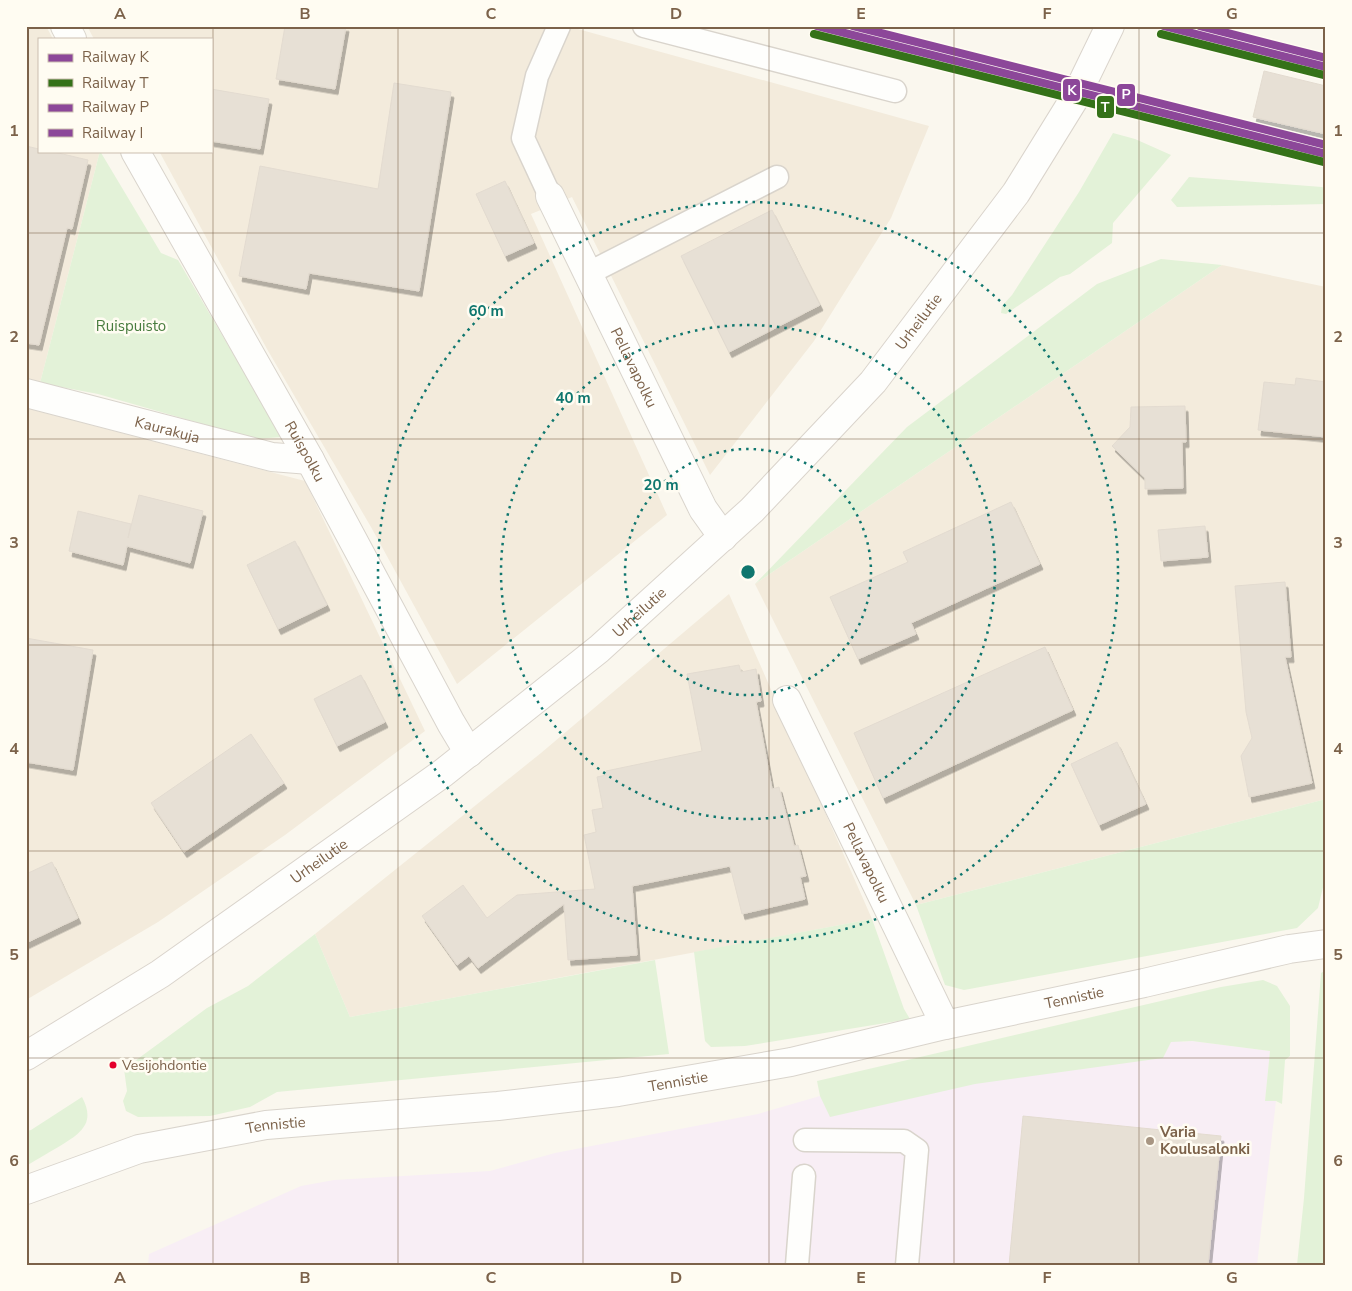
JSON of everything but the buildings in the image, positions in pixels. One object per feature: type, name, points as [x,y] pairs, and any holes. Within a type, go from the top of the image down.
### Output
[{"type":"street","points":[[65,26],[71,38]]},
{"type":"street","name":"Urheilutie","points":[[26,1056],[160,974],[444,773],[599,649],[752,510],[879,374],[1016,193],[1076,96],[1110,26]]},
{"type":"street","name":"Ruispolku","points":[[136,152],[310,460],[451,723],[469,753]]},
{"type":"street","name":"Pellavapolku","points":[[550,196],[703,509],[723,536]]},
{"type":"street","name":"Kaurakuja","points":[[26,393],[272,457],[310,460]]},
{"type":"street","name":"Pellavapolku","points":[[788,700],[945,1025]]},
{"type":"street","name":"Tennistie","points":[[26,1190],[140,1149],[266,1125],[498,1106],[618,1092],[792,1062],[945,1025],[1144,983],[1289,949],[1326,944]]},
{"type":"lane","points":[[550,196],[523,138],[537,76],[559,26]]},
{"type":"lane","points":[[644,26],[895,91]]},
{"type":"lane","points":[[588,274],[777,177]]},
{"type":"lane","points":[[805,1140],[904,1141],[917,1150],[907,1265]]},
{"type":"lane","points":[[797,1265],[804,1176]]},
{"type":"shaded area","points":[[26,26],[46,26],[52,38],[38,38],[38,152],[100,152],[40,383],[26,380]]},
{"type":"shaded area","points":[[87,26],[567,26],[929,126],[891,218],[814,341],[710,475],[572,197],[531,214],[667,515],[457,684],[371,527],[267,349],[160,152],[212,152],[212,38],[93,38]]},
{"type":"shaded area","points":[[1222,265],[1326,287],[1326,799],[916,905],[755,584]]},
{"type":"shaded area","points":[[26,408],[305,481],[425,731],[285,835],[158,922],[26,1000]]},
{"type":"shaded area","points":[[729,594],[872,919],[350,1017],[315,934],[541,753]]},
{"type":"shaded area","points":[[1172,1034],[1183,1042],[1192,1041],[1270,1051],[1265,1101],[1276,1101],[1257,1265],[148,1265],[149,1254],[301,1186],[334,1180],[490,1171],[555,1153],[758,1114],[820,1096]]},
{"type":"green space","points":[[1113,133],[1135,139],[1171,155],[1113,223],[1112,243],[1070,274],[1060,277],[1006,314],[1001,313],[1002,306],[1012,295],[1079,192]]},
{"type":"green space","name":"Ruispuisto","points":[[101,152],[161,253],[178,260],[282,437],[255,439],[98,394],[40,383]]},
{"type":"green space","points":[[1189,177],[1322,187],[1326,189],[1326,204],[1177,207],[1171,200]]},
{"type":"green space","points":[[1161,259],[1222,265],[755,584],[907,427],[1097,284]]},
{"type":"green space","points":[[1326,799],[1326,875],[1318,908],[1297,928],[964,990],[945,985],[916,905]]},
{"type":"green space","points":[[872,919],[904,1009],[910,1019],[745,1046],[711,1047],[705,1041],[694,952]]},
{"type":"green space","points":[[315,934],[350,1017],[655,960],[669,1054],[277,1092],[250,1107],[210,1116],[138,1117],[126,1111],[123,1101],[127,1091],[124,1069],[207,1008],[248,986]]},
{"type":"green space","points":[[1326,970],[1326,1265],[1297,1265],[1321,973]]},
{"type":"green space","points":[[1263,980],[1277,986],[1290,1006],[1290,1056],[1285,1060],[1282,1104],[1276,1101],[1265,1101],[1270,1051],[1192,1041],[1171,1042],[1163,1058],[975,1084],[830,1117],[820,1096],[817,1081],[1221,987]]},
{"type":"green space","points":[[82,1097],[86,1106],[87,1121],[80,1132],[26,1166],[26,1131],[31,1130]]},
{"type":"rail line","name":"K","points":[[817,26],[1326,154]]},
{"type":"rail line","name":"P","points":[[853,26],[1326,145]]},
{"type":"rail line","name":"K","points":[[1164,26],[1326,67]]},
{"type":"rail line","name":"I","points":[[1200,26],[1326,58]]},
{"type":"rail line","name":"T","points":[[814,34],[1324,162]]},
{"type":"rail line","name":"T","points":[[1161,34],[1324,75]]},
{"type":"place","name":"Vesijohdontie","points":[[113,1065]]},
{"type":"place","name":"Varia Koulusalonki","points":[[1150,1141]]}]
